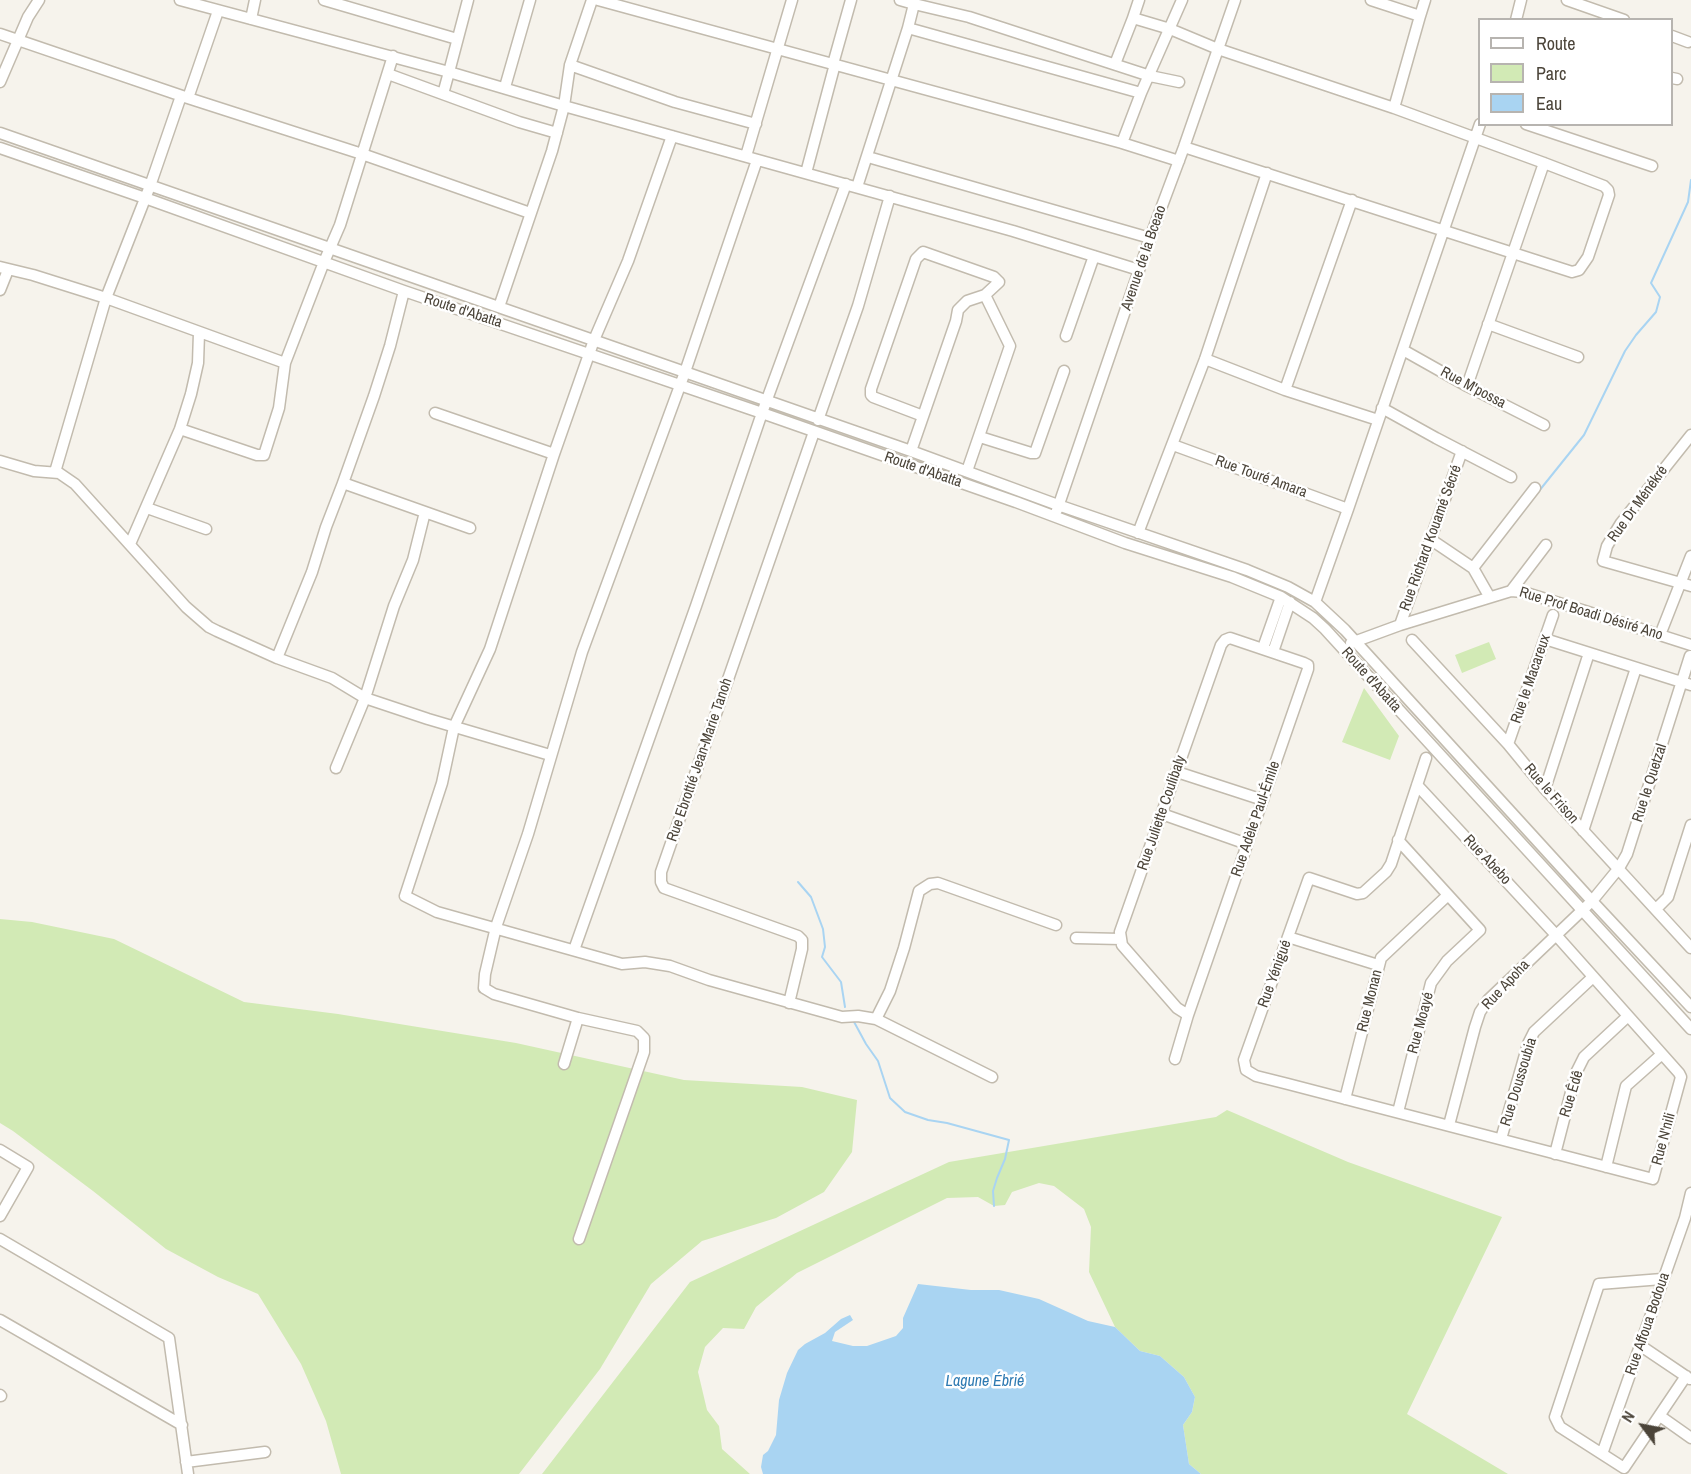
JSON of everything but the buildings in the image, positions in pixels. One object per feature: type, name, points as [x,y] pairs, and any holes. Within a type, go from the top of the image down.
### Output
[{"type":"street","points":[[0,82],[28,17],[39,0]]},
{"type":"street","points":[[180,0],[505,87],[564,106],[1013,231],[1139,270]]},
{"type":"street","points":[[251,19],[255,0]]},
{"type":"street","points":[[324,0],[457,39]]},
{"type":"street","points":[[443,94],[468,0]]},
{"type":"street","points":[[505,87],[530,0]]},
{"type":"street","points":[[499,307],[557,134],[570,65],[592,0]]},
{"type":"street","points":[[598,0],[1122,143],[1179,161]]},
{"type":"street","points":[[579,1239],[644,1052],[644,1038],[637,1031],[578,1018],[494,994],[484,988],[485,974],[496,927],[528,834],[582,652],[685,372],[752,158],[756,124],[792,0]]},
{"type":"street","points":[[806,173],[851,0]]},
{"type":"street","points":[[900,0],[969,17],[1150,76],[1179,82]]},
{"type":"street","points":[[1115,64],[1139,0]]},
{"type":"street","points":[[1122,143],[1141,93],[1182,0]]},
{"type":"street","name":"Avenue de la Bceao","points":[[1056,511],[1235,0]]},
{"type":"street","points":[[1371,0],[1420,16]]},
{"type":"street","points":[[1394,108],[1425,0]]},
{"type":"street","points":[[1516,18],[1521,0]]},
{"type":"street","points":[[1567,0],[1618,18]]},
{"type":"street","points":[[574,950],[696,606],[766,400],[851,186],[868,157],[914,4]]},
{"type":"street","points":[[55,472],[106,298],[218,11]]},
{"type":"street","points":[[1133,18],[1475,137],[1604,186],[1609,195],[1587,257],[1579,270],[1572,272],[1513,255],[1267,172],[1184,147]]},
{"type":"street","points":[[908,28],[1141,93]]},
{"type":"street","points":[[0,34],[362,154],[530,213]]},
{"type":"street","points":[[1673,37],[1688,42]]},
{"type":"street","points":[[180,429],[257,455],[264,455],[279,408],[285,363],[324,262],[332,248],[393,56]]},
{"type":"street","points":[[570,65],[675,102],[756,124]]},
{"type":"street","points":[[388,74],[557,134]]},
{"type":"street","points":[[1315,602],[1478,126]]},
{"type":"street","points":[[1537,126],[1560,130],[1652,166]]},
{"type":"street","name":"Route d'Abatta","points":[[0,133],[967,471],[1125,543],[1232,577],[1285,599],[1313,618],[1344,650],[1691,1029]]},
{"type":"street","points":[[672,136],[628,261],[589,353],[490,649],[454,727],[442,783],[405,896],[437,912],[622,964],[645,962],[670,966],[709,980],[842,1017],[858,1016],[876,1019],[992,1077]]},
{"type":"street","name":"Route d'Abatta","points":[[0,148],[404,291],[814,432],[1056,511],[1138,533],[1288,587],[1315,602],[1354,640],[1691,1007]]},
{"type":"street","points":[[868,157],[1150,238]]},
{"type":"street","points":[[1467,386],[1544,163]]},
{"type":"street","points":[[1138,533],[1204,359],[1267,172]]},
{"type":"street","points":[[818,420],[858,306],[890,196]]},
{"type":"street","points":[[1285,390],[1352,200]]},
{"type":"street","points":[[910,451],[923,416],[958,310],[967,301],[985,295],[999,284],[996,278],[923,252],[916,259],[871,389],[871,395],[873,398],[923,416]]},
{"type":"street","points":[[1066,336],[1094,256]]},
{"type":"street","points":[[0,290],[4,268],[33,275],[106,298],[285,363]]},
{"type":"street","points":[[277,658],[312,572],[343,483],[390,346],[404,291]]},
{"type":"street","points":[[967,471],[1010,346],[985,295]]},
{"type":"street","points":[[1488,324],[1578,357]]},
{"type":"street","points":[[130,544],[180,429],[197,372],[199,333]]},
{"type":"street","name":"Rue M'possa","points":[[1403,350],[1544,425]]},
{"type":"street","points":[[1204,359],[1285,390],[1378,420]]},
{"type":"street","points":[[980,437],[1035,453],[1064,371]]},
{"type":"street","points":[[1382,408],[1511,477]]},
{"type":"street","points":[[435,413],[554,454]]},
{"type":"street","name":"Rue Ebrottié Jean-Marie Tanoh","points":[[789,1003],[802,949],[798,936],[664,888],[661,882],[661,872],[814,432]]},
{"type":"street","name":"Rue Dr Ménékré","points":[[1686,585],[1603,561],[1607,546],[1621,523],[1691,435]]},
{"type":"street","name":"Rue Touré Amara","points":[[1173,445],[1348,509]]},
{"type":"street","name":"Rue Richard Kouamé Sécré","points":[[1400,625],[1462,451]]},
{"type":"street","points":[[0,461],[34,471],[55,472],[75,484],[186,607],[209,627],[277,658],[332,678],[365,698],[550,755]]},
{"type":"street","points":[[343,483],[470,528]]},
{"type":"street","points":[[1473,568],[1535,488]]},
{"type":"street","points":[[147,508],[206,529]]},
{"type":"street","points":[[336,768],[365,698],[394,606],[413,560],[425,512]]},
{"type":"street","points":[[1430,539],[1473,568],[1489,596]]},
{"type":"street","points":[[1512,591],[1546,545]]},
{"type":"street","points":[[1660,635],[1686,585],[1691,556]]},
{"type":"street","name":"Rue Prof Boadi Désiré Ano","points":[[1354,640],[1489,596],[1512,591],[1523,592],[1691,645]]},
{"type":"street","points":[[1268,650],[1285,599]]},
{"type":"street","name":"Rue le Macareux","points":[[1508,744],[1553,615]]},
{"type":"street","name":"Rue Juliette Coulibaly","points":[[1121,939],[1120,932],[1225,640],[1230,638],[1268,650]]},
{"type":"street","points":[[1545,639],[1686,683]]},
{"type":"street","points":[[1344,650],[1354,640]]},
{"type":"street","name":"Rue le Frison","points":[[1412,640],[1691,948]]},
{"type":"street","name":"Rue Adèle Paul-Émile","points":[[1175,1059],[1188,1015],[1308,669],[1308,665],[1304,663],[1268,650]]},
{"type":"street","points":[[1545,789],[1589,653]]},
{"type":"street","name":"Rue le Quetzal","points":[[1592,901],[1619,868],[1627,854],[1686,683],[1690,656]]},
{"type":"street","points":[[1583,831],[1636,668]]},
{"type":"street","name":"Rue Yénigué","points":[[1426,758],[1391,864],[1386,872],[1363,893],[1357,894],[1309,878],[1244,1060],[1246,1070],[1256,1076],[1449,1125]]},
{"type":"street","points":[[1177,772],[1263,800]]},
{"type":"street","name":"Rue Abebo","points":[[1417,785],[1556,935]]},
{"type":"street","points":[[1162,814],[1247,844]]},
{"type":"street","points":[[1656,909],[1668,897],[1691,825]]},
{"type":"street","name":"Rue Moayé","points":[[1398,840],[1480,930],[1447,961],[1431,983],[1398,1112]]},
{"type":"street","points":[[876,1019],[890,991],[919,891],[924,887],[938,883],[1056,925]]},
{"type":"street","name":"Rue Monan","points":[[1345,1099],[1378,966],[1387,951],[1448,895]]},
{"type":"street","name":"Rue Apoha","points":[[1449,1125],[1480,1012],[1503,983],[1592,901]]},
{"type":"street","name":"Rue N'nili","points":[[1449,1125],[1653,1179],[1681,1077],[1556,935]]},
{"type":"street","points":[[1288,937],[1378,966]]},
{"type":"street","points":[[1076,938],[1121,939],[1122,945],[1177,1008],[1188,1015]]},
{"type":"street","name":"Rue Doussoubia","points":[[1501,1139],[1528,1044],[1534,1032],[1593,977]]},
{"type":"street","name":"Rue Êdê","points":[[1555,1154],[1576,1073],[1584,1057],[1628,1016]]},
{"type":"street","points":[[564,1064],[578,1018]]},
{"type":"street","points":[[1606,1167],[1626,1086],[1662,1054]]},
{"type":"street","points":[[0,1150],[28,1167],[0,1216]]},
{"type":"street","name":"Rue Affoua Bodoua","points":[[1602,1454],[1685,1218],[1691,1193]]},
{"type":"street","points":[[0,1239],[169,1338],[188,1474]]},
{"type":"street","points":[[1641,1346],[1689,1378],[1659,1416],[1624,1468],[1560,1427],[1555,1417],[1599,1284],[1662,1279]]},
{"type":"street","points":[[0,1320],[182,1425]]},
{"type":"street","points":[[1659,1416],[1691,1438]]},
{"type":"street","points":[[186,1462],[265,1452]]},
{"type":"green space","points":[[1489,642],[1496,659],[1462,673],[1455,655]]},
{"type":"green space","points":[[1364,688],[1399,736],[1390,760],[1342,742]]},
{"type":"green space","points":[[0,919],[32,922],[114,939],[244,1002],[338,1014],[516,1043],[684,1080],[802,1087],[857,1100],[852,1152],[824,1192],[776,1218],[702,1241],[651,1284],[600,1369],[519,1474],[341,1474],[326,1421],[301,1364],[258,1294],[218,1277],[166,1249],[93,1191],[0,1123]]},
{"type":"green space","points":[[1227,1110],[1348,1162],[1502,1217],[1407,1414],[1508,1474],[1201,1474],[1189,1464],[1183,1425],[1192,1412],[1195,1397],[1184,1377],[1160,1356],[1140,1351],[1115,1327],[1089,1272],[1091,1227],[1084,1209],[1054,1186],[1039,1183],[1012,1192],[1005,1205],[994,1206],[978,1197],[947,1198],[797,1273],[756,1307],[744,1329],[723,1328],[705,1347],[698,1372],[707,1410],[719,1426],[722,1449],[750,1474],[542,1474],[690,1282],[949,1162],[1216,1117]]},
{"type":"water","name":"Lagune Ébrié","points":[[918,1284],[971,1290],[999,1290],[1039,1299],[1088,1321],[1115,1327],[1140,1351],[1160,1356],[1184,1377],[1195,1397],[1192,1412],[1183,1425],[1189,1464],[1201,1474],[763,1474],[761,1467],[763,1455],[768,1451],[776,1435],[779,1400],[787,1373],[798,1350],[850,1315],[853,1320],[835,1332],[832,1341],[853,1346],[867,1346],[896,1336],[903,1328],[903,1318]]},
{"type":"waterway","points":[[1539,491],[1584,435],[1625,351],[1656,312],[1660,297],[1651,283],[1688,202],[1691,180]]},
{"type":"waterway","points":[[798,882],[811,897],[823,929],[825,947],[822,957],[841,982],[845,1007]]},
{"type":"waterway","points":[[853,1020],[878,1061],[890,1098],[905,1112],[1009,1140],[1005,1159],[993,1191],[994,1206]]}]
